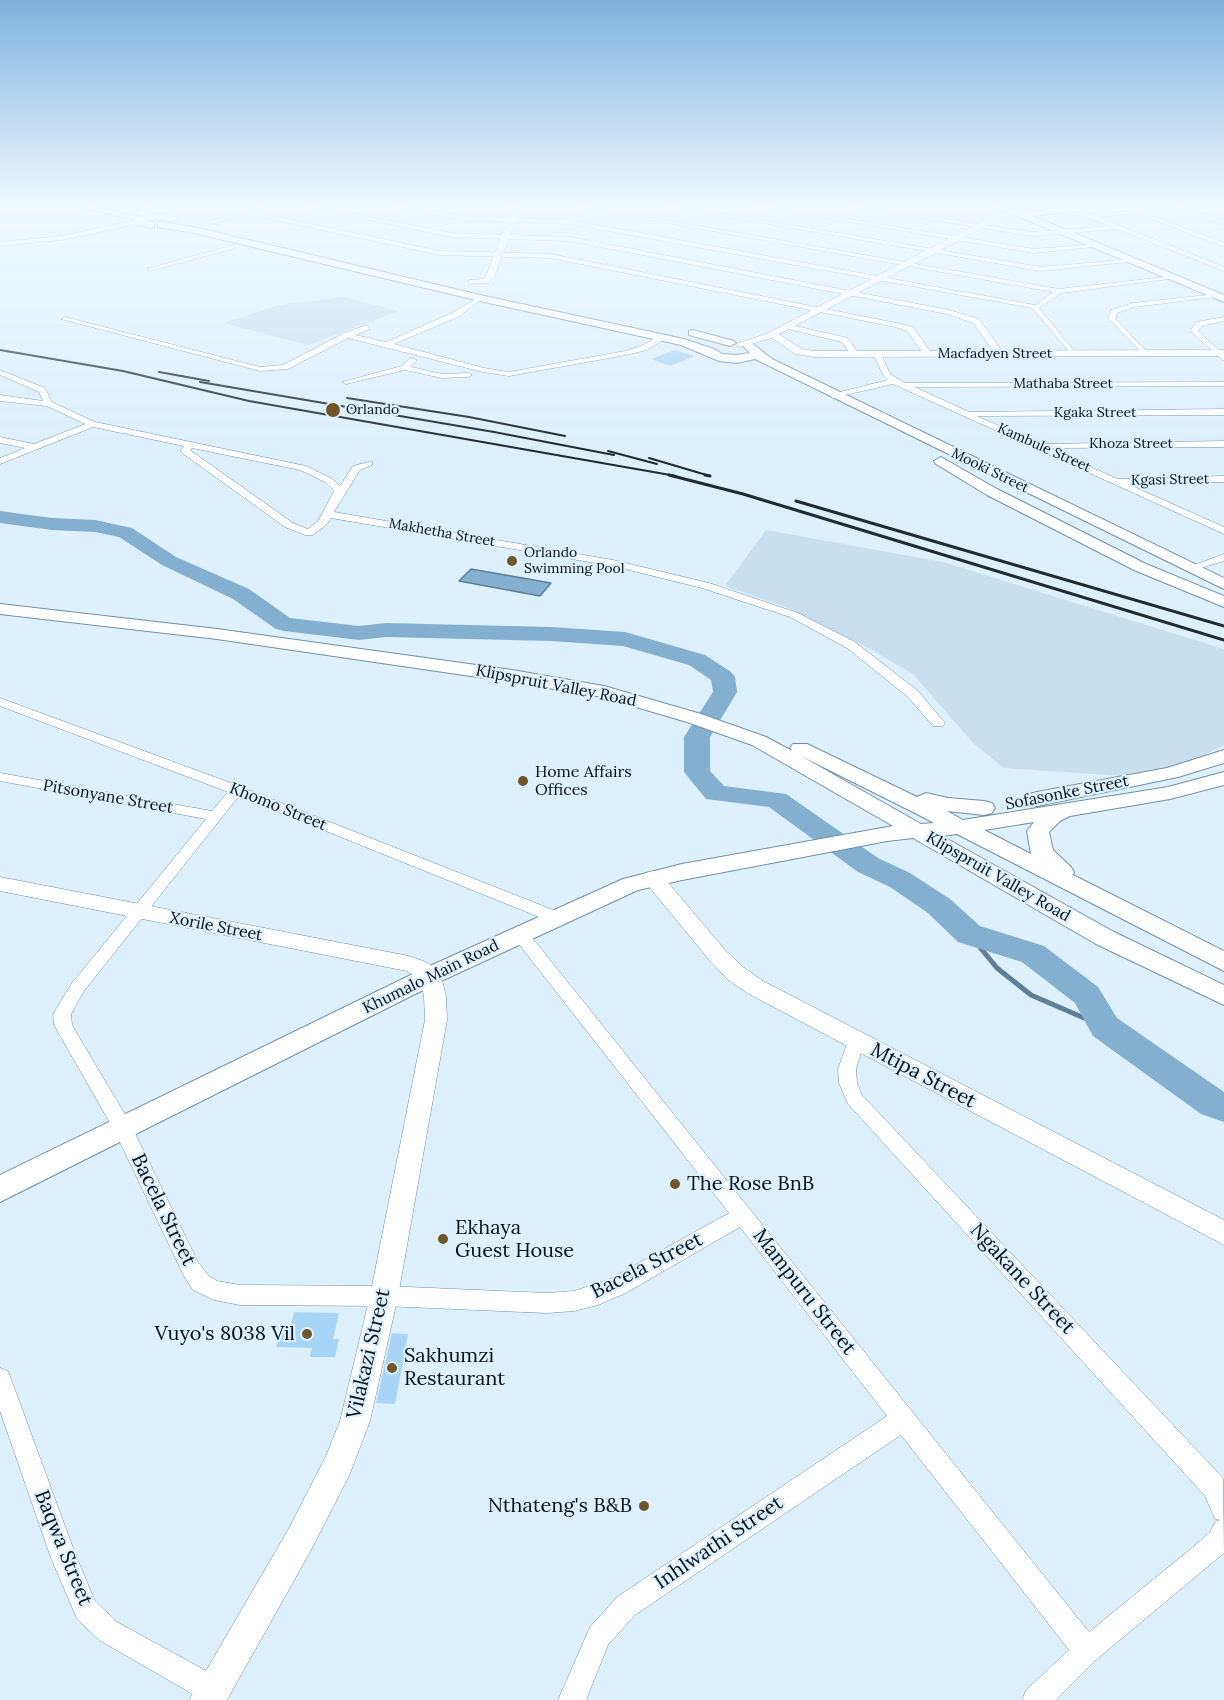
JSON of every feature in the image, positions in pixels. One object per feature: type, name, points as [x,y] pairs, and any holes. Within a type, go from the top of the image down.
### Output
[{"type":"main road","points":[[422,285],[662,338],[710,351],[714,346],[735,343]]},
{"type":"main road","points":[[484,285],[494,288]]},
{"type":"main road","points":[[1191,285],[1220,297]]},
{"type":"main road","points":[[596,311],[735,343]]},
{"type":"main road","name":"Mooki Street","points":[[735,343],[835,396],[1224,584]]},
{"type":"main road","name":"Mooki Street","points":[[710,351],[719,357],[737,359],[924,451],[992,492],[1131,562],[1224,602]]},
{"type":"main road","points":[[737,359],[758,354]]},
{"type":"main road","name":"Klipspruit Valley Road","points":[[0,602],[194,624],[440,658],[590,682],[794,745],[1224,962]]},
{"type":"main road","name":"Klipspruit Valley Road","points":[[0,609],[217,634],[502,675],[655,702]]},
{"type":"main road","name":"Klipspruit Valley Road","points":[[736,728],[1105,938],[1224,996]]},
{"type":"main road","points":[[794,745],[827,756],[923,799],[948,806],[984,808]]},
{"type":"main road","name":"Sofasonke Street","points":[[950,822],[984,808],[1171,773],[1224,756]]},
{"type":"main road","name":"Sofasonke Street","points":[[914,829],[950,822],[1080,807],[1170,792],[1224,778]]},
{"type":"main road","points":[[863,801],[871,812],[872,822],[864,838],[900,841],[951,852]]},
{"type":"main road","points":[[1080,807],[1052,816],[1042,824],[1038,831],[1042,853],[1071,879],[1123,911]]},
{"type":"main road","name":"Khumalo Main Road","points":[[0,1189],[430,976],[614,891],[653,878],[914,829]]},
{"type":"street","points":[[697,285],[910,329],[928,354]]},
{"type":"street","points":[[810,285],[974,319],[999,354]]},
{"type":"street","points":[[735,343],[769,337],[865,285]]},
{"type":"street","points":[[919,285],[1036,307],[1059,291]]},
{"type":"street","points":[[1027,285],[1059,291],[1109,285]]},
{"type":"street","points":[[1144,353],[1112,319],[1114,312],[1134,305],[1220,297]]},
{"type":"street","points":[[387,344],[455,315],[482,300]]},
{"type":"street","points":[[1036,307],[1035,310],[1072,353]]},
{"type":"street","points":[[65,319],[260,369],[285,367],[367,327]]},
{"type":"street","points":[[1222,355],[1194,331],[1199,324],[1224,319]]},
{"type":"street","points":[[787,326],[845,340],[855,354]]},
{"type":"street","points":[[347,335],[496,373],[518,374],[626,353],[644,348],[662,338]]},
{"type":"street","points":[[758,354],[769,337]]},
{"type":"street","name":"Macfadyen Street","points":[[769,337],[799,352],[1222,355]]},
{"type":"street","points":[[405,368],[420,354]]},
{"type":"street","points":[[877,354],[887,375],[898,383]]},
{"type":"street","points":[[412,360],[484,378],[496,373]]},
{"type":"street","points":[[346,382],[405,368],[442,376],[468,375]]},
{"type":"street","points":[[0,372],[42,390],[49,404]]},
{"type":"street","name":"Mathaba Street","points":[[835,396],[898,383],[1224,384]]},
{"type":"street","name":"Kambule Street","points":[[898,383],[1224,530]]},
{"type":"street","points":[[0,398],[49,404],[92,424],[303,468],[330,481],[339,491],[337,498]]},
{"type":"street","name":"Kgaka Street","points":[[967,414],[1224,412]]},
{"type":"street","points":[[0,461],[92,424]]},
{"type":"street","points":[[0,440],[35,447]]},
{"type":"street","points":[[190,444],[185,451],[289,525],[309,533],[322,523],[356,468],[369,463]]},
{"type":"street","name":"Khoza Street","points":[[1037,445],[1224,444]]},
{"type":"street","name":"Kgasi Street","points":[[1116,481],[1224,479]]},
{"type":"street","name":"Makhetha Street","points":[[328,514],[614,563],[689,580],[748,598],[794,615],[851,645],[913,694],[938,723]]},
{"type":"street","points":[[1191,568],[1224,557]]},
{"type":"street","name":"Khomo Street","points":[[0,702],[236,791],[555,917]]},
{"type":"street","name":"Pitsonyane Street","points":[[0,777],[216,816]]},
{"type":"street","name":"Bacela Street","points":[[236,791],[78,987],[62,1014],[63,1024],[123,1128],[191,1269],[201,1283],[214,1290],[240,1295],[384,1296],[547,1303],[573,1301],[598,1295],[618,1286],[742,1215]]},
{"type":"street","name":"Mtipa Street","points":[[653,878],[735,973],[776,999],[1224,1233]]},
{"type":"street","name":"Xorile Street","points":[[0,884],[409,964],[418,967],[430,976]]},
{"type":"street","name":"Mampuru Street","points":[[520,934],[1087,1652]]},
{"type":"street","name":"Vilakazi Street","points":[[210,1695],[299,1541],[338,1465],[355,1421],[384,1296],[436,1020],[435,996],[430,976]]},
{"type":"street","name":"Ngakane Street","points":[[856,1040],[847,1069],[855,1099],[1214,1487],[1224,1510]]},
{"type":"street","name":"Baqwa Street","points":[[0,1379],[67,1566],[86,1610],[108,1631],[210,1695]]},
{"type":"street","name":"Inhlwathi Street","points":[[572,1700],[599,1636],[626,1606],[904,1419]]},
{"type":"street","points":[[1036,1700],[1087,1652],[1202,1557],[1219,1541],[1224,1531]]},
{"type":"shaded area","points":[[343,297],[399,311],[308,345],[223,323],[280,305]]},
{"type":"shaded area","points":[[766,530],[943,562],[1224,649],[1224,745],[1184,765],[1122,776],[1004,768],[973,743],[913,674],[870,649],[786,607],[725,586]]},
{"type":"water","points":[[471,569],[551,583],[540,596],[459,581]]},
{"type":"building","points":[[675,350],[694,356],[670,366],[651,359]]},
{"type":"building","name":"Vuyo's 8038 Vil","points":[[294,1312],[339,1313],[333,1339],[339,1339],[335,1357],[310,1357],[312,1348],[276,1347],[281,1328],[290,1329]]},
{"type":"building","name":"Sakhumzi Restaurant","points":[[392,1333],[408,1334],[395,1404],[376,1403]]},
{"type":"waterway","points":[[0,517],[52,524],[95,526],[125,532],[169,561],[241,594],[284,624],[359,633],[386,630],[551,634],[625,639],[697,660],[723,677],[725,692],[697,737],[697,772],[716,793],[776,800],[868,865],[900,880],[939,906],[969,934],[1033,954],[1087,995],[1105,1027],[1214,1104],[1224,1108]]},
{"type":"waterway","points":[[969,934],[997,968],[1031,995],[1105,1027]]},
{"type":"railway","points":[[0,350],[123,371],[249,401],[676,476]]},
{"type":"railway","points":[[159,372],[209,381]]},
{"type":"railway","points":[[200,382],[494,432],[614,455]]},
{"type":"railway","points":[[347,398],[469,417],[565,436]]},
{"type":"railway","points":[[608,451],[657,464]]},
{"type":"railway","points":[[649,458],[710,476],[705,475]]},
{"type":"railway","points":[[669,475],[743,494],[1224,640]]},
{"type":"railway","points":[[796,501],[1224,626]]},
{"type":"place","name":"Orlando","points":[[333,410]]},
{"type":"place","name":"Orlando Swimming Pool","points":[[512,561]]},
{"type":"place","name":"Home Affairs Offices","points":[[523,781]]},
{"type":"place","name":"The Rose BnB","points":[[675,1184]]},
{"type":"place","name":"Ekhaya Guest House","points":[[443,1239]]},
{"type":"place","name":"Vuyo's 8038 Vil","points":[[307,1334]]},
{"type":"place","name":"Sakhumzi Restaurant","points":[[392,1368]]},
{"type":"place","name":"Nthateng's B&B","points":[[644,1506]]}]
